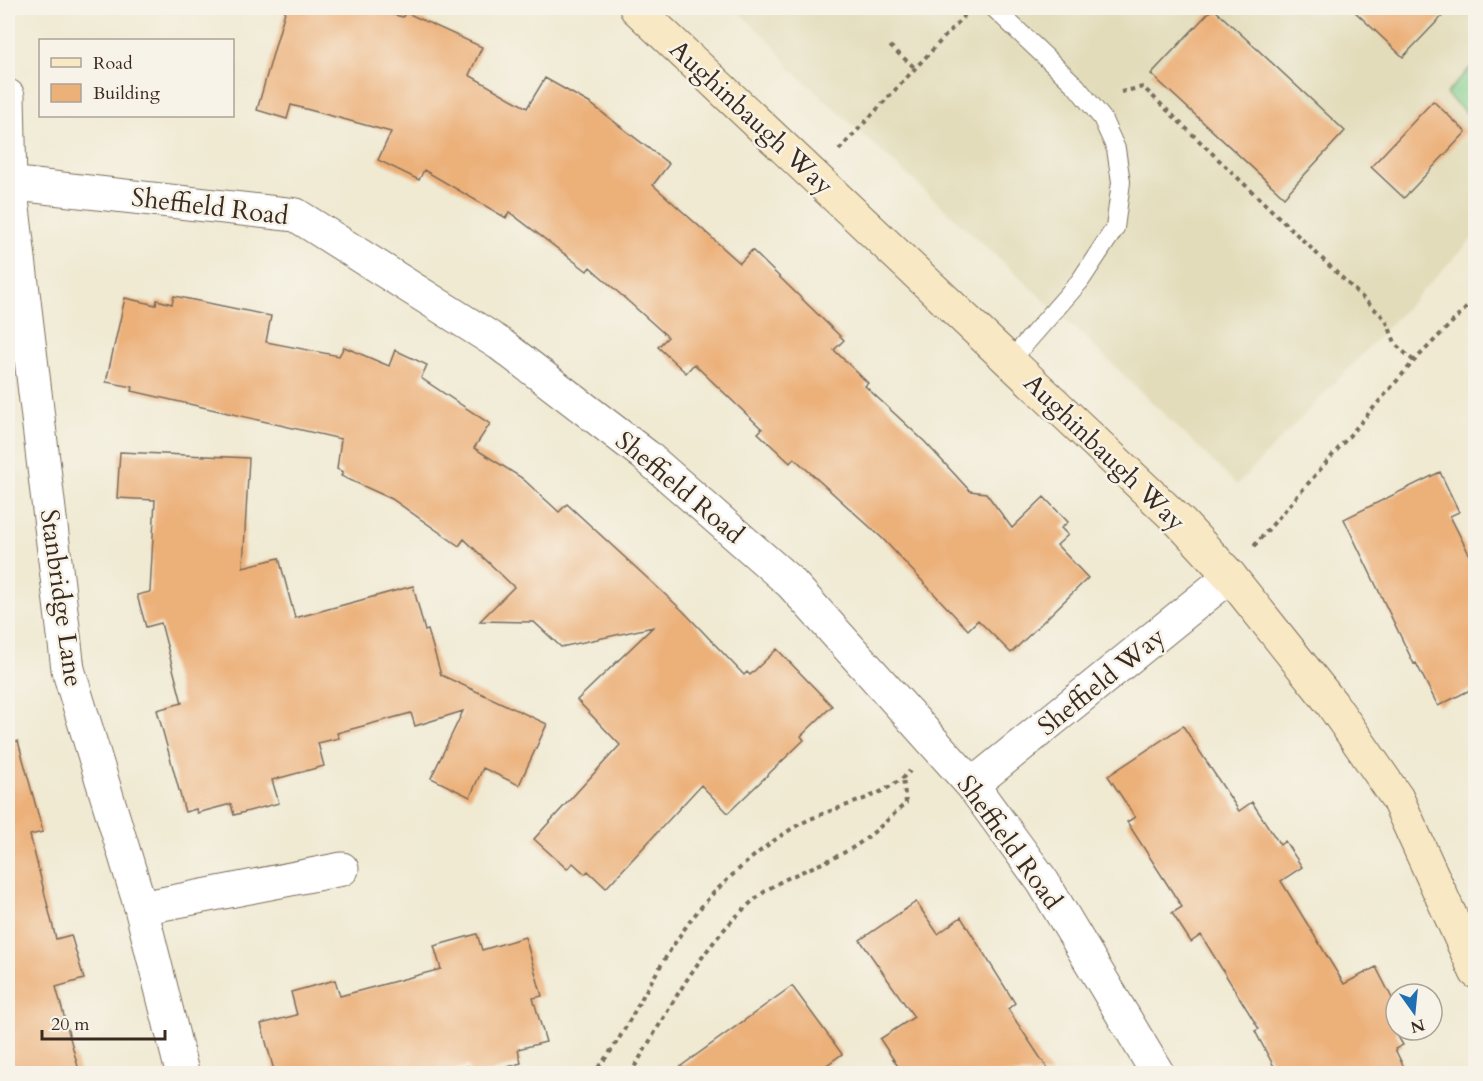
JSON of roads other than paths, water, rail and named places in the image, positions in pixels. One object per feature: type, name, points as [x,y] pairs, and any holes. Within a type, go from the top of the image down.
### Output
[{"type":"street","name":"Aughinbaugh Way","points":[[636,8],[1181,524],[1230,576],[1332,704],[1397,798],[1476,972]]},
{"type":"street","name":"Stanbridge Lane","points":[[8,96],[9,183],[68,669],[141,908],[182,1072]]},
{"type":"street","name":"Sheffield Road","points":[[9,183],[296,215],[500,344],[645,455],[791,583],[972,785],[1043,882],[1158,1074]]},
{"type":"street","name":"Sheffield Way","points":[[972,785],[1230,576]]},
{"type":"street","points":[[141,908],[342,869]]},
{"type":"lane","points":[[994,8],[1088,100],[1102,118],[1116,149],[1121,182],[1115,228],[1080,280],[1010,361]]}]
